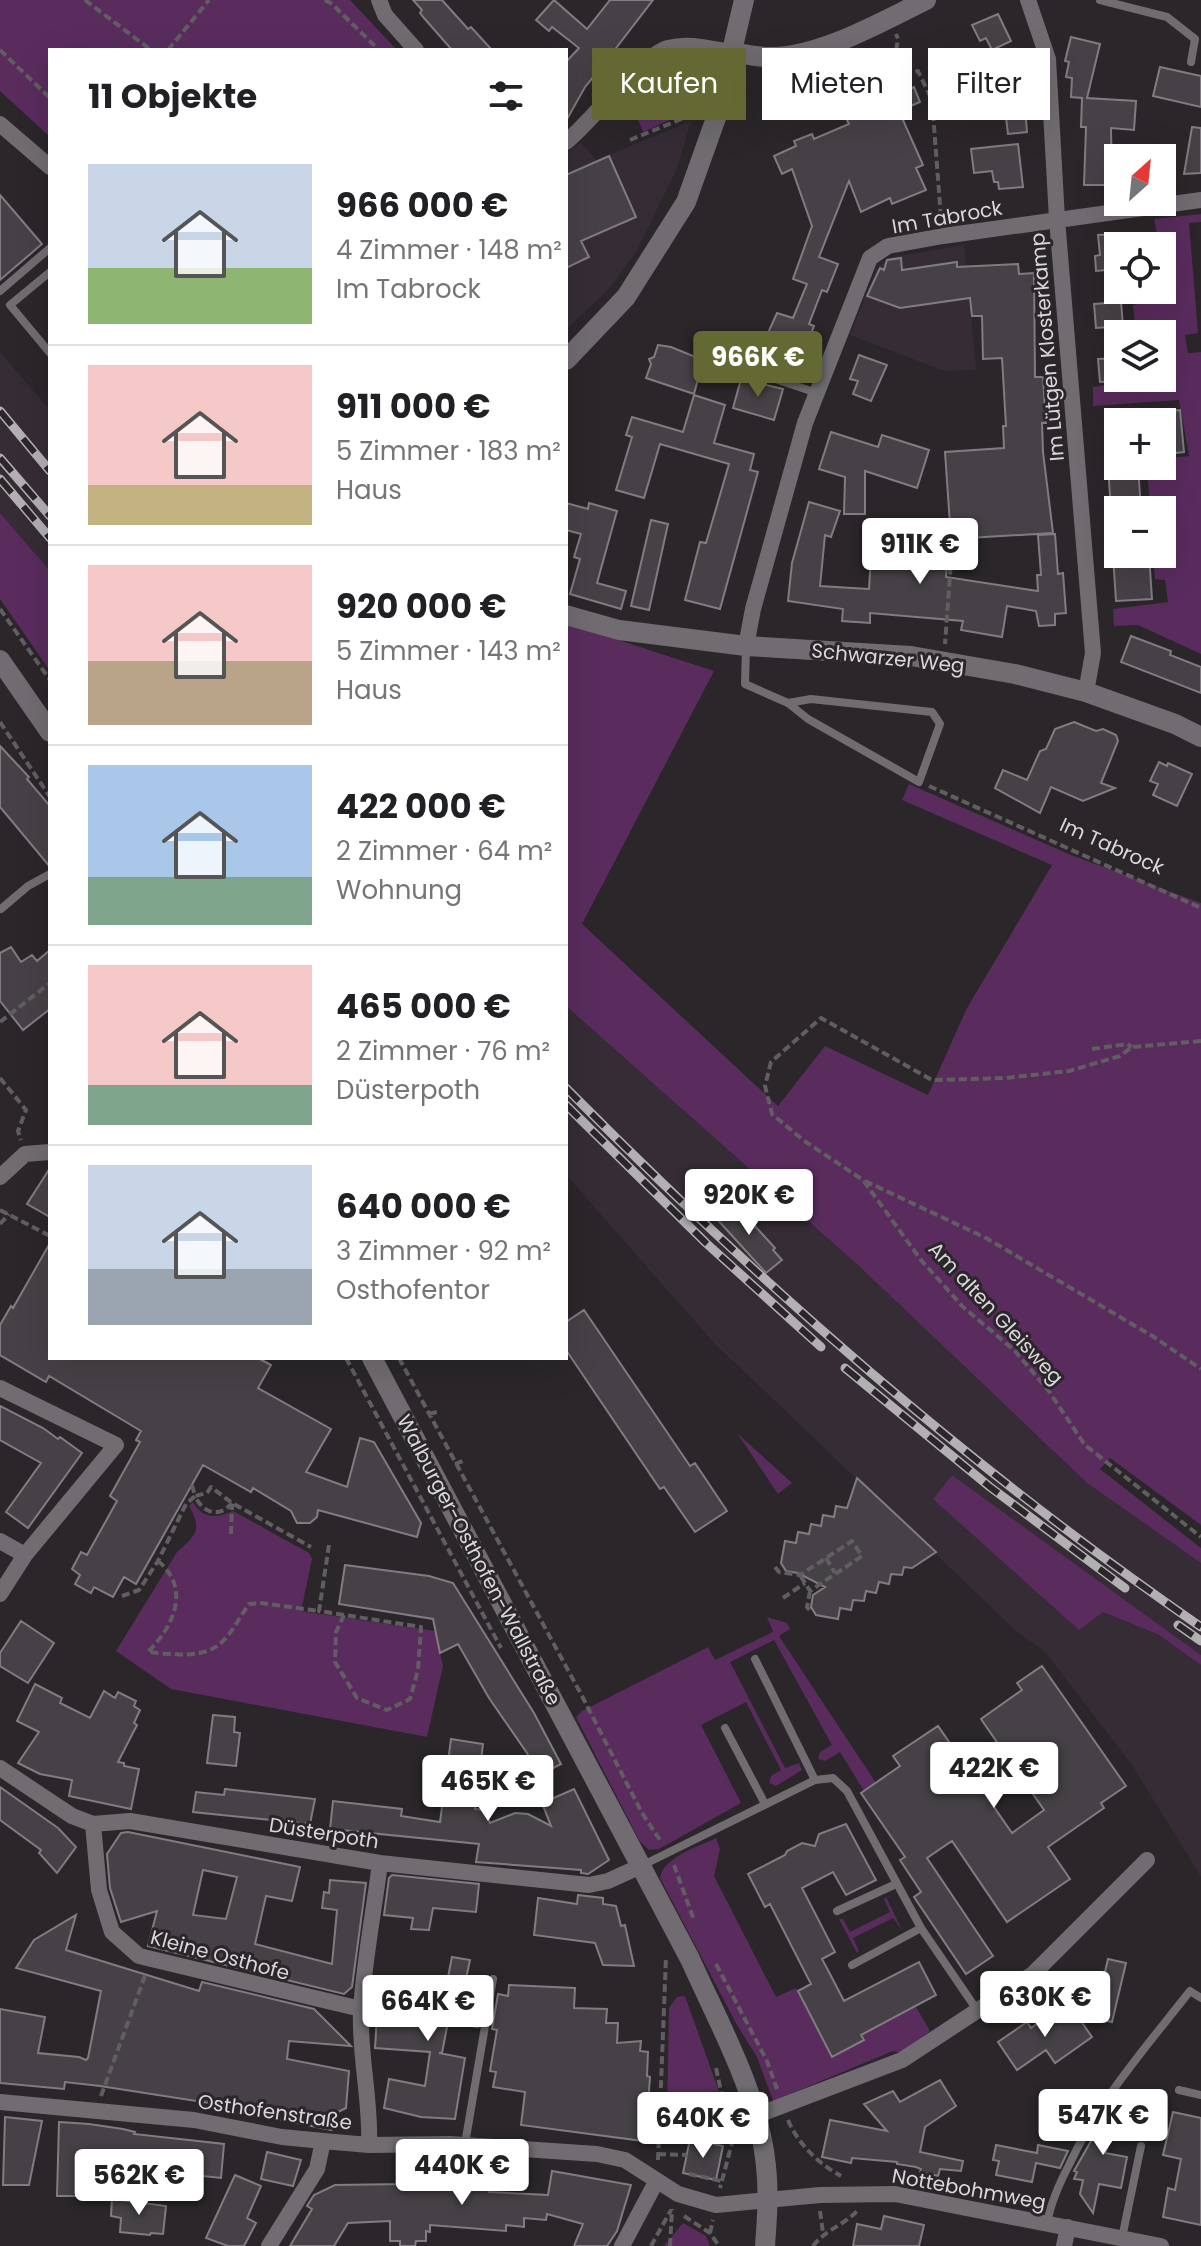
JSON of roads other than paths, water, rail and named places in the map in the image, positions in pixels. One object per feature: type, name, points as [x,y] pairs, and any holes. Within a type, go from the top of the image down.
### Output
[{"type":"street","points":[[379,0],[385,15],[414,48]]},
{"type":"street","points":[[732,48],[744,0]]},
{"type":"street","points":[[746,54],[770,58],[803,53],[840,40],[926,0]]},
{"type":"street","name":"Im Lütgen Klosterkamp","points":[[1028,0],[1048,59],[1057,219],[1093,653],[1086,692]]},
{"type":"street","points":[[666,48],[689,45],[707,48]]},
{"type":"street","points":[[568,140],[592,117]]},
{"type":"street","points":[[568,358],[626,297],[686,202],[715,120]]},
{"type":"street","points":[[0,124],[48,165]]},
{"type":"street","name":"Im Tabrock","points":[[746,646],[753,609],[805,423],[870,258],[888,246],[943,236],[1201,200]]},
{"type":"street","name":"Schwarzer Weg","points":[[568,616],[619,630],[746,646],[911,656],[1015,674],[1086,692],[1175,724],[1201,737]]},
{"type":"street","points":[[0,660],[48,729]]},
{"type":"street","points":[[0,1177],[25,1154],[48,1152]]},
{"type":"street","name":"Walburger-Osthofen-Wallstraße","points":[[373,1360],[641,1866],[730,2049],[755,2116],[766,2163],[768,2201],[765,2246]]},
{"type":"street","points":[[0,1388],[116,1445],[25,1555],[0,1594]]},
{"type":"street","points":[[0,1541],[25,1555]]},
{"type":"street","points":[[0,1768],[72,1816],[93,1824]]},
{"type":"street","name":"Düsterpoth","points":[[93,1824],[130,1821],[380,1863],[589,1885],[608,1881],[641,1866]]},
{"type":"street","name":"Kleine Osthofe","points":[[93,1824],[99,1890],[112,1932],[139,1956],[361,2009]]},
{"type":"street","points":[[755,2116],[902,2060],[1033,1974],[1147,1860]]},
{"type":"street","points":[[369,2145],[370,2121],[362,2059],[361,2009],[380,1863]]},
{"type":"street","name":"Osthofenstraße","points":[[0,2102],[194,2120],[282,2137],[323,2141],[369,2145],[465,2145],[597,2154],[625,2160],[675,2200]]},
{"type":"street","points":[[269,2246],[317,2169],[323,2141]]},
{"type":"street","points":[[622,2246],[656,2182]]},
{"type":"street","name":"Nottebohmweg","points":[[675,2200],[716,2205],[820,2195],[895,2194],[1161,2246]]},
{"type":"street","points":[[1064,2246],[1068,2227]]},
{"type":"lane","points":[[1100,0],[1167,17],[1195,39],[1191,62]]},
{"type":"lane","points":[[0,291],[48,250]]},
{"type":"lane","points":[[48,274],[10,305],[48,351]]},
{"type":"lane","points":[[715,374],[721,368],[737,366],[817,393]]},
{"type":"lane","points":[[746,646],[745,684],[788,703],[808,719],[919,782],[940,724],[932,712],[811,699],[788,703]]},
{"type":"lane","points":[[1,909],[28,886],[48,875]]},
{"type":"lane","points":[[755,1659],[815,1780]]},
{"type":"lane","points":[[725,1728],[765,1804]]},
{"type":"lane","points":[[641,1866],[815,1780],[833,1778],[847,1791],[921,1928],[977,2010]]},
{"type":"lane","points":[[837,1911],[896,1884]]},
{"type":"lane","points":[[852,1965],[921,1928]]},
{"type":"lane","points":[[465,2145],[493,1979]]},
{"type":"lane","points":[[1047,2223],[1051,2203],[1078,2144],[1111,2089],[1190,1991],[1201,1998]]},
{"type":"lane","points":[[1179,2090],[1201,2095]]},
{"type":"lane","points":[[1122,2238],[1141,2146]]},
{"type":"railway","points":[[0,411],[48,469]]},
{"type":"railway","points":[[0,458],[48,514]]},
{"type":"railway","points":[[0,479],[48,536]]},
{"type":"railway","points":[[568,1090],[716,1234],[871,1372],[1032,1503],[1201,1627]]},
{"type":"railway","points":[[568,1107],[706,1243],[821,1347]]},
{"type":"railway","points":[[845,1368],[990,1487],[1125,1588]]},
{"type":"railway","points":[[1178,1625],[1201,1641]]}]
